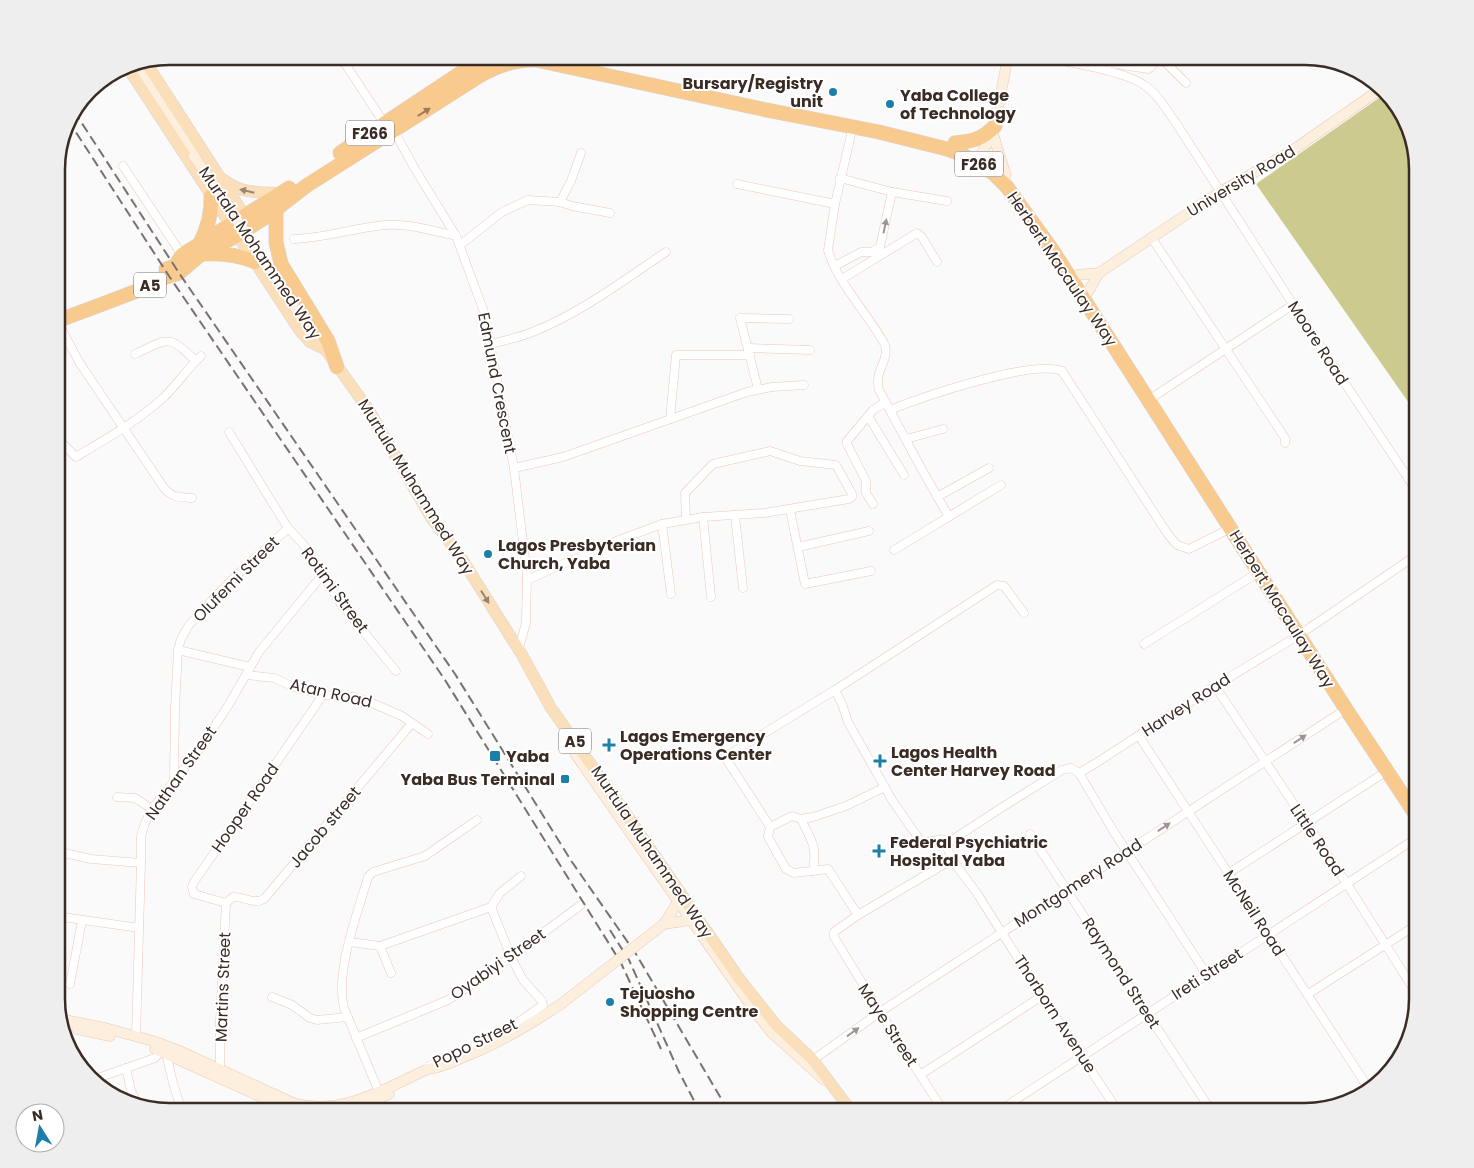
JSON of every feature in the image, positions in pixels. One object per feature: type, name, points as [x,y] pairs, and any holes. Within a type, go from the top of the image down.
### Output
[{"type":"highway","name":"Herbert Macaulay Way","points":[[248,221],[276,208],[462,72],[475,65]]},
{"type":"highway","name":"Herbert Macaulay Way","points":[[248,221],[286,187],[491,70],[507,65]]},
{"type":"highway","name":"Herbert Macaulay Way","points":[[559,65],[921,142],[963,155],[993,173],[1007,187],[1077,286],[1117,352],[1259,572],[1332,673],[1409,789]]},
{"type":"highway","name":"Herbert Macaulay Way","points":[[583,65],[956,143],[980,156],[1006,176],[1088,292],[1303,632],[1346,710],[1409,804]]},
{"type":"highway","points":[[956,143],[979,139],[994,130]]},
{"type":"highway","points":[[211,196],[208,222],[199,250],[244,257],[255,262]]},
{"type":"highway","points":[[276,208],[276,242],[281,264],[328,341],[337,367]]},
{"type":"highway","name":"A5","points":[[65,317],[161,269],[175,266],[182,255],[199,250],[248,221]]},
{"type":"highway","name":"A5","points":[[65,317],[179,273],[199,250]]},
{"type":"main road","points":[[980,156],[994,130],[1006,65]]},
{"type":"main road","points":[[138,70],[233,231]]},
{"type":"main road","name":"Murtala Mohammed Way","points":[[138,70],[298,312],[326,350]]},
{"type":"main road","points":[[139,70],[217,174],[248,221]]},
{"type":"main road","name":"University Road","points":[[1100,272],[1220,192],[1290,152],[1376,93]]},
{"type":"main road","points":[[994,130],[1006,176]]},
{"type":"main road","points":[[217,174],[238,189],[259,193],[286,187]]},
{"type":"main road","name":"A5","points":[[233,231],[300,332],[310,342],[326,350]]},
{"type":"main road","points":[[1077,275],[1100,272]]},
{"type":"main road","points":[[1088,292],[1100,272]]},
{"type":"main road","name":"Murtula Muhammed Way","points":[[326,350],[370,412],[396,460],[432,519],[460,556],[522,655],[551,708],[738,977],[776,1024],[813,1060],[846,1103]]},
{"type":"main road","points":[[551,708],[576,756],[690,920],[772,1033],[831,1086],[846,1103]]},
{"type":"main road","points":[[365,1103],[413,1076],[494,1045],[529,1026],[561,1004],[664,924],[678,902]]},
{"type":"main road","points":[[664,924],[690,920]]},
{"type":"main road","points":[[68,1021],[136,1036],[182,1052],[294,1103]]},
{"type":"main road","points":[[69,1027],[117,1037],[164,1052],[273,1103]]},
{"type":"main road","points":[[352,1103],[432,1075],[443,1066]]},
{"type":"street","name":"Edmund Crescent","points":[[346,65],[416,169],[456,236],[484,312],[514,468],[528,580],[526,623],[519,648],[522,655]]},
{"type":"street","name":"Moore Road","points":[[1075,65],[1137,80],[1154,94],[1409,479]]},
{"type":"street","points":[[1109,72],[1110,65]]},
{"type":"street","points":[[1132,65],[1148,69],[1152,65]]},
{"type":"street","points":[[1168,65],[1186,82]]},
{"type":"street","points":[[853,126],[840,178],[828,250],[842,279],[886,345],[886,356],[877,380],[890,410],[949,517]]},
{"type":"street","points":[[560,202],[571,181],[581,153]]},
{"type":"street","points":[[123,166],[182,255]]},
{"type":"street","points":[[840,178],[892,192],[947,201]]},
{"type":"street","points":[[737,184],[835,204]]},
{"type":"street","points":[[835,266],[861,252],[872,252],[880,247],[892,192]]},
{"type":"street","points":[[460,245],[502,212],[528,200],[560,202],[610,213]]},
{"type":"street","points":[[294,239],[308,239],[384,225],[419,227],[456,236]]},
{"type":"street","points":[[842,279],[917,233],[922,237],[937,262]]},
{"type":"street","points":[[1151,237],[1285,438],[1284,443]]},
{"type":"street","points":[[491,344],[533,332],[552,324],[666,252]]},
{"type":"street","points":[[1153,397],[1227,350],[1294,304]]},
{"type":"street","points":[[758,389],[740,318],[789,319]]},
{"type":"street","points":[[65,334],[79,362],[169,494],[175,497],[192,498]]},
{"type":"street","points":[[65,447],[76,457],[124,428],[164,397],[199,358],[171,341],[162,342],[135,354]]},
{"type":"street","points":[[670,419],[676,355],[810,350]]},
{"type":"street","points":[[890,410],[954,387],[1025,370],[1055,368],[1062,371],[1167,533],[1177,545],[1189,549],[1223,532],[1229,525]]},
{"type":"street","points":[[514,468],[562,457],[732,396],[758,389],[804,384]]},
{"type":"street","points":[[873,504],[866,493],[866,481],[847,444],[850,437],[868,416],[886,402]]},
{"type":"street","points":[[868,416],[904,475]]},
{"type":"street","points":[[906,439],[943,429]]},
{"type":"street","name":"Rotimi Street","points":[[229,432],[288,528],[323,574],[341,604],[396,671]]},
{"type":"street","points":[[528,580],[615,541],[662,524],[686,520],[703,517],[735,516],[790,510],[852,498],[852,494],[836,465],[800,460],[770,451],[716,462],[685,493],[686,520]]},
{"type":"street","points":[[937,497],[989,468]]},
{"type":"street","points":[[894,550],[1001,485]]},
{"type":"street","points":[[790,510],[805,584],[871,571]]},
{"type":"street","points":[[735,516],[743,588]]},
{"type":"street","points":[[703,517],[711,597]]},
{"type":"street","points":[[662,524],[671,594]]},
{"type":"street","name":"Olufemi Street","points":[[174,780],[178,650],[181,639],[190,625],[211,601],[288,528]]},
{"type":"street","points":[[798,548],[869,531]]},
{"type":"street","name":"Harvey Road","points":[[1079,773],[1303,632],[1409,560]]},
{"type":"street","points":[[1144,644],[1259,572]]},
{"type":"street","name":"Nathan Street","points":[[136,1036],[141,836],[145,823],[152,809],[198,751],[269,639],[323,574]]},
{"type":"street","points":[[1024,613],[1004,586],[997,585],[835,690],[725,757],[770,827],[768,837],[786,869],[794,873],[828,869],[858,915],[952,859],[948,850],[948,844],[952,840],[1062,770],[1071,768],[1079,773],[1206,975]]},
{"type":"street","points":[[178,650],[250,667]]},
{"type":"street","name":"Atan Road","points":[[246,675],[274,678],[294,687],[323,695],[354,697],[365,700],[390,709],[428,734]]},
{"type":"street","name":"Little Road","points":[[1215,686],[1409,982]]},
{"type":"street","points":[[835,690],[848,722],[892,800],[923,843],[952,840]]},
{"type":"street","name":"Hooper Road","points":[[226,903],[194,894],[192,887],[194,882],[323,695]]},
{"type":"street","name":"Montgomery Road","points":[[813,1060],[880,1012],[1346,710]]},
{"type":"street","name":"Jacob street","points":[[226,903],[232,897],[262,901],[412,722]]},
{"type":"street","name":"McNeil Road","points":[[1140,736],[1366,1084]]},
{"type":"street","points":[[1228,873],[1387,770]]},
{"type":"street","points":[[770,827],[792,816],[801,819],[846,806],[885,787]]},
{"type":"street","points":[[117,797],[136,798],[152,809]]},
{"type":"street","points":[[801,819],[816,851],[813,871]]},
{"type":"street","points":[[380,1094],[356,1038],[341,995],[342,979],[350,942],[368,878],[373,872],[425,856],[477,820]]},
{"type":"street","name":"Raymond Street","points":[[1030,834],[1206,1103]]},
{"type":"street","name":"Ireti Street","points":[[1011,1103],[1409,843]]},
{"type":"street","points":[[65,853],[91,859],[141,863]]},
{"type":"street","name":"Thorborn Avenue","points":[[952,859],[978,895],[1081,1057],[1113,1103]]},
{"type":"street","points":[[350,942],[380,946],[491,906],[500,893],[520,876]]},
{"type":"street","name":"Martins Street","points":[[220,1070],[220,1021],[226,903]]},
{"type":"street","name":"Popo Street","points":[[413,1076],[420,1070],[507,1030],[543,1005],[542,1001],[523,980],[511,957],[491,906]]},
{"type":"street","name":"Oyabiyi Street","points":[[356,1038],[448,1000],[581,906]]},
{"type":"street","name":"Maye Street","points":[[858,915],[834,932],[834,937],[938,1103]]},
{"type":"street","points":[[65,918],[139,928]]},
{"type":"street","points":[[70,984],[82,921]]},
{"type":"street","points":[[1308,994],[1409,930]]},
{"type":"street","points":[[380,946],[391,973]]},
{"type":"street","points":[[920,1075],[1042,996]]},
{"type":"street","points":[[272,997],[292,1005],[310,1018],[317,1020],[348,1017]]},
{"type":"street","points":[[100,1077],[155,1058],[164,1052],[179,1103]]},
{"type":"street","points":[[126,1068],[134,1096]]},
{"type":"shaded area","points":[[1380,97],[1392,111],[1403,135],[1409,169],[1409,403],[1256,184]]},
{"type":"railway","points":[[79,118],[179,273],[455,674],[572,862],[636,954],[724,1103]]},
{"type":"railway","points":[[73,128],[169,276],[445,680],[621,963],[661,1049]]},
{"type":"railway","points":[[610,930],[629,960],[679,1072],[695,1103]]},
{"type":"place","name":"Bursary/Registry unit","points":[[833,92]]},
{"type":"place","name":"Yaba College of Technology","points":[[890,104]]},
{"type":"place","name":"Lagos Presbyterian Church, Yaba","points":[[488,554]]},
{"type":"place","name":"Lagos Emergency Operations Center","points":[[609,745]]},
{"type":"place","name":"Yaba","points":[[495,756]]},
{"type":"place","name":"Lagos Health Center Harvey Road","points":[[880,761]]},
{"type":"place","name":"Yaba Bus Terminal","points":[[565,779]]},
{"type":"place","name":"Federal Psychiatric Hospital Yaba","points":[[879,851]]},
{"type":"place","name":"Tejuosho Shopping Centre","points":[[610,1002]]}]
